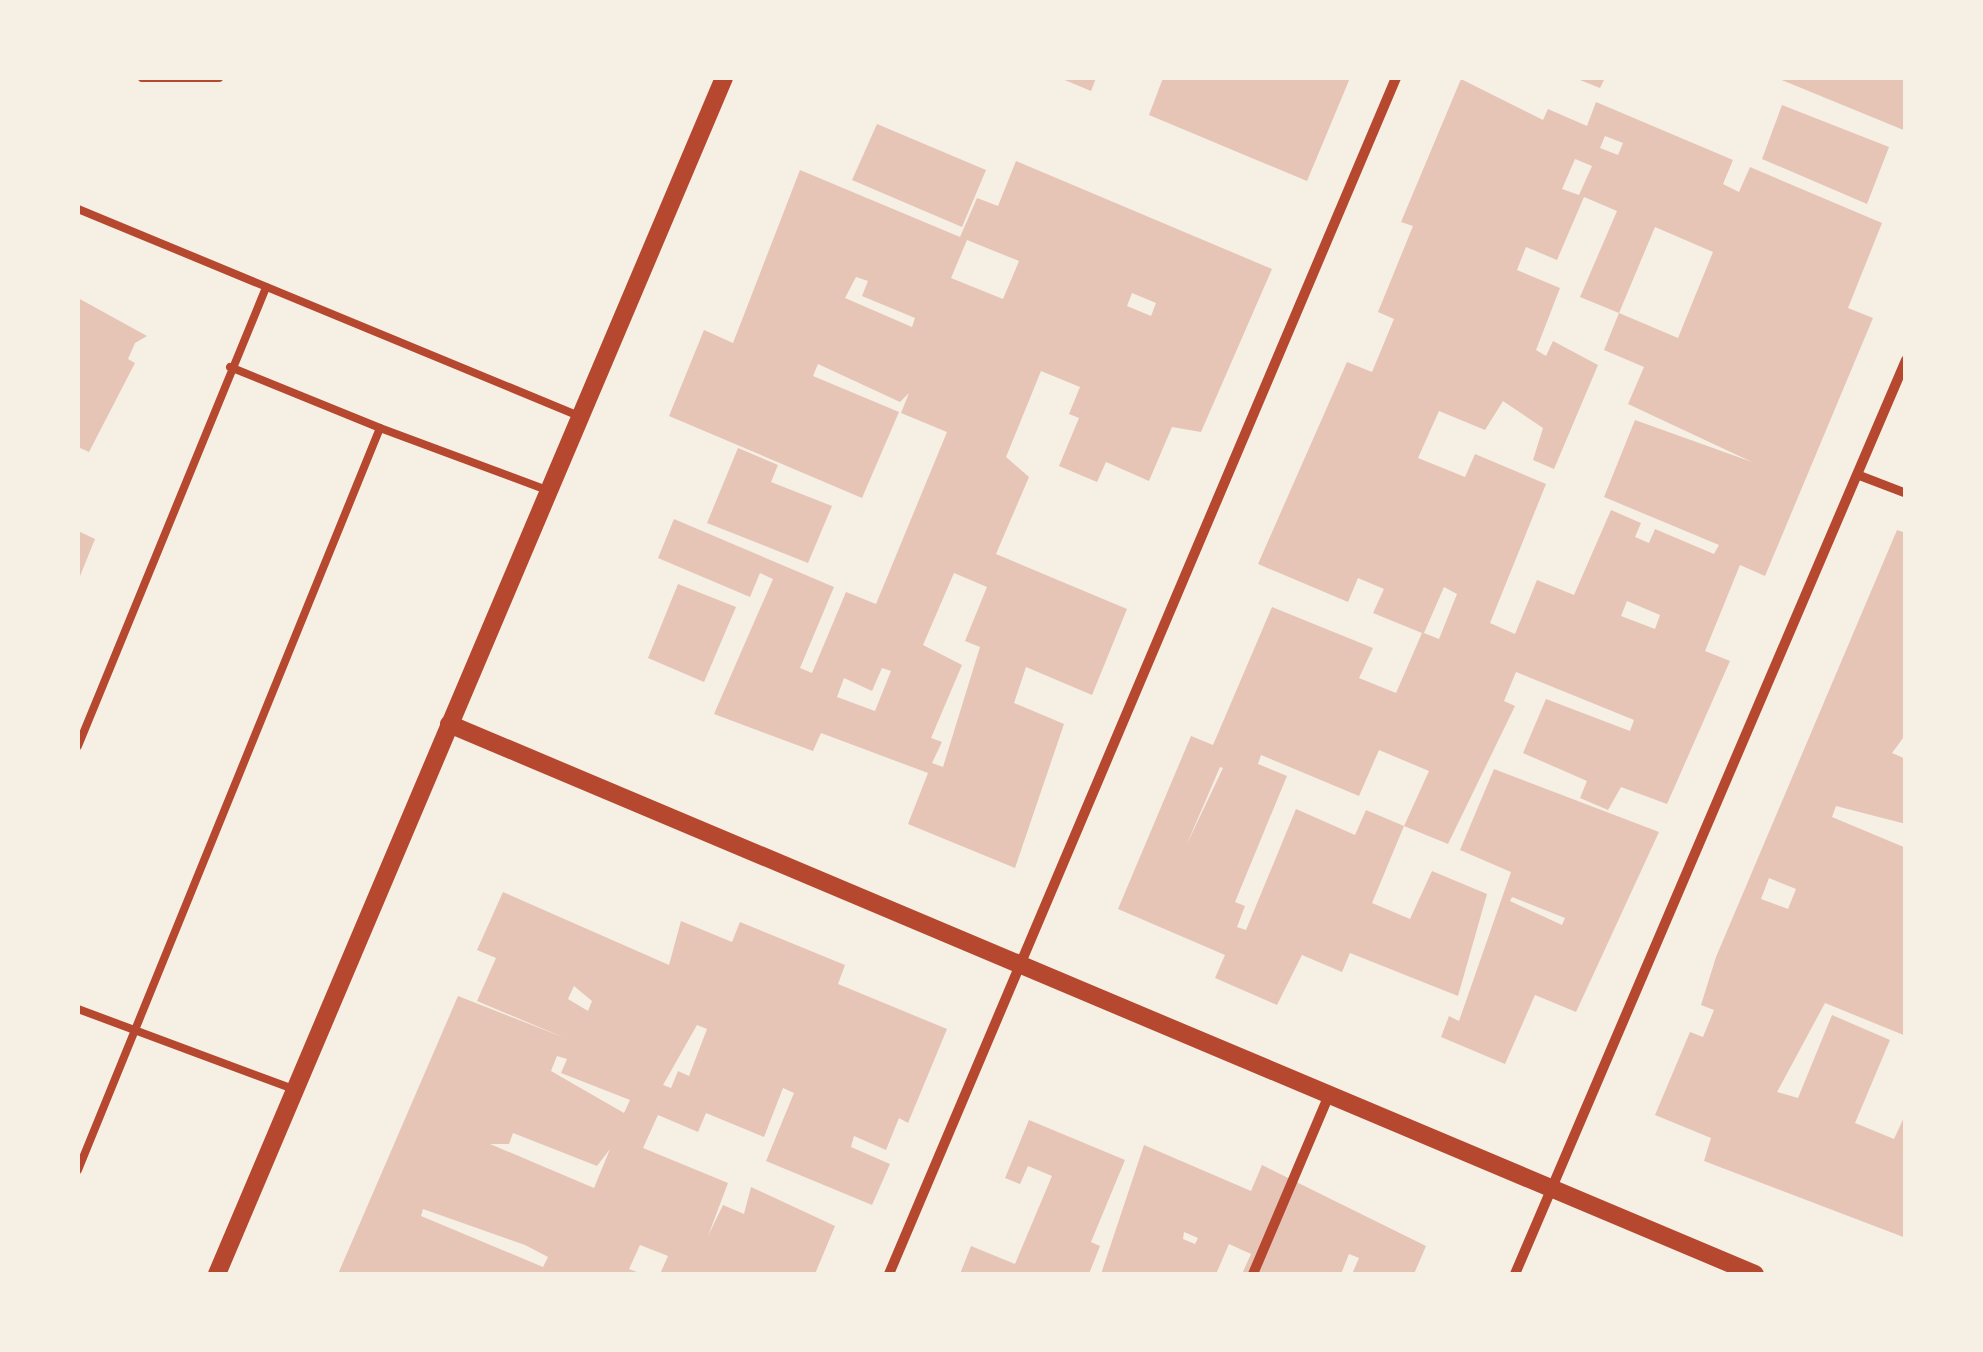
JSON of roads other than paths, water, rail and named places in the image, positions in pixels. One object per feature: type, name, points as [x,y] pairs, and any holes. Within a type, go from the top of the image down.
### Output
[{"type":"street","points":[[217,1274],[724,78]]},
{"type":"street","points":[[889,1274],[1024,969],[1178,577],[1396,78]]},
{"type":"street","points":[[1515,1274],[1906,360]]},
{"type":"street","points":[[1859,475],[1906,493]]},
{"type":"street","points":[[449,724],[1328,1098],[1755,1274]]},
{"type":"street","points":[[1253,1274],[1328,1098]]},
{"type":"lane","points":[[142,78],[218,78]]},
{"type":"lane","points":[[78,209],[579,416]]},
{"type":"lane","points":[[78,746],[230,367],[266,288]]},
{"type":"lane","points":[[230,367],[550,491]]},
{"type":"lane","points":[[78,1170],[380,428]]},
{"type":"lane","points":[[78,1009],[294,1090]]}]
